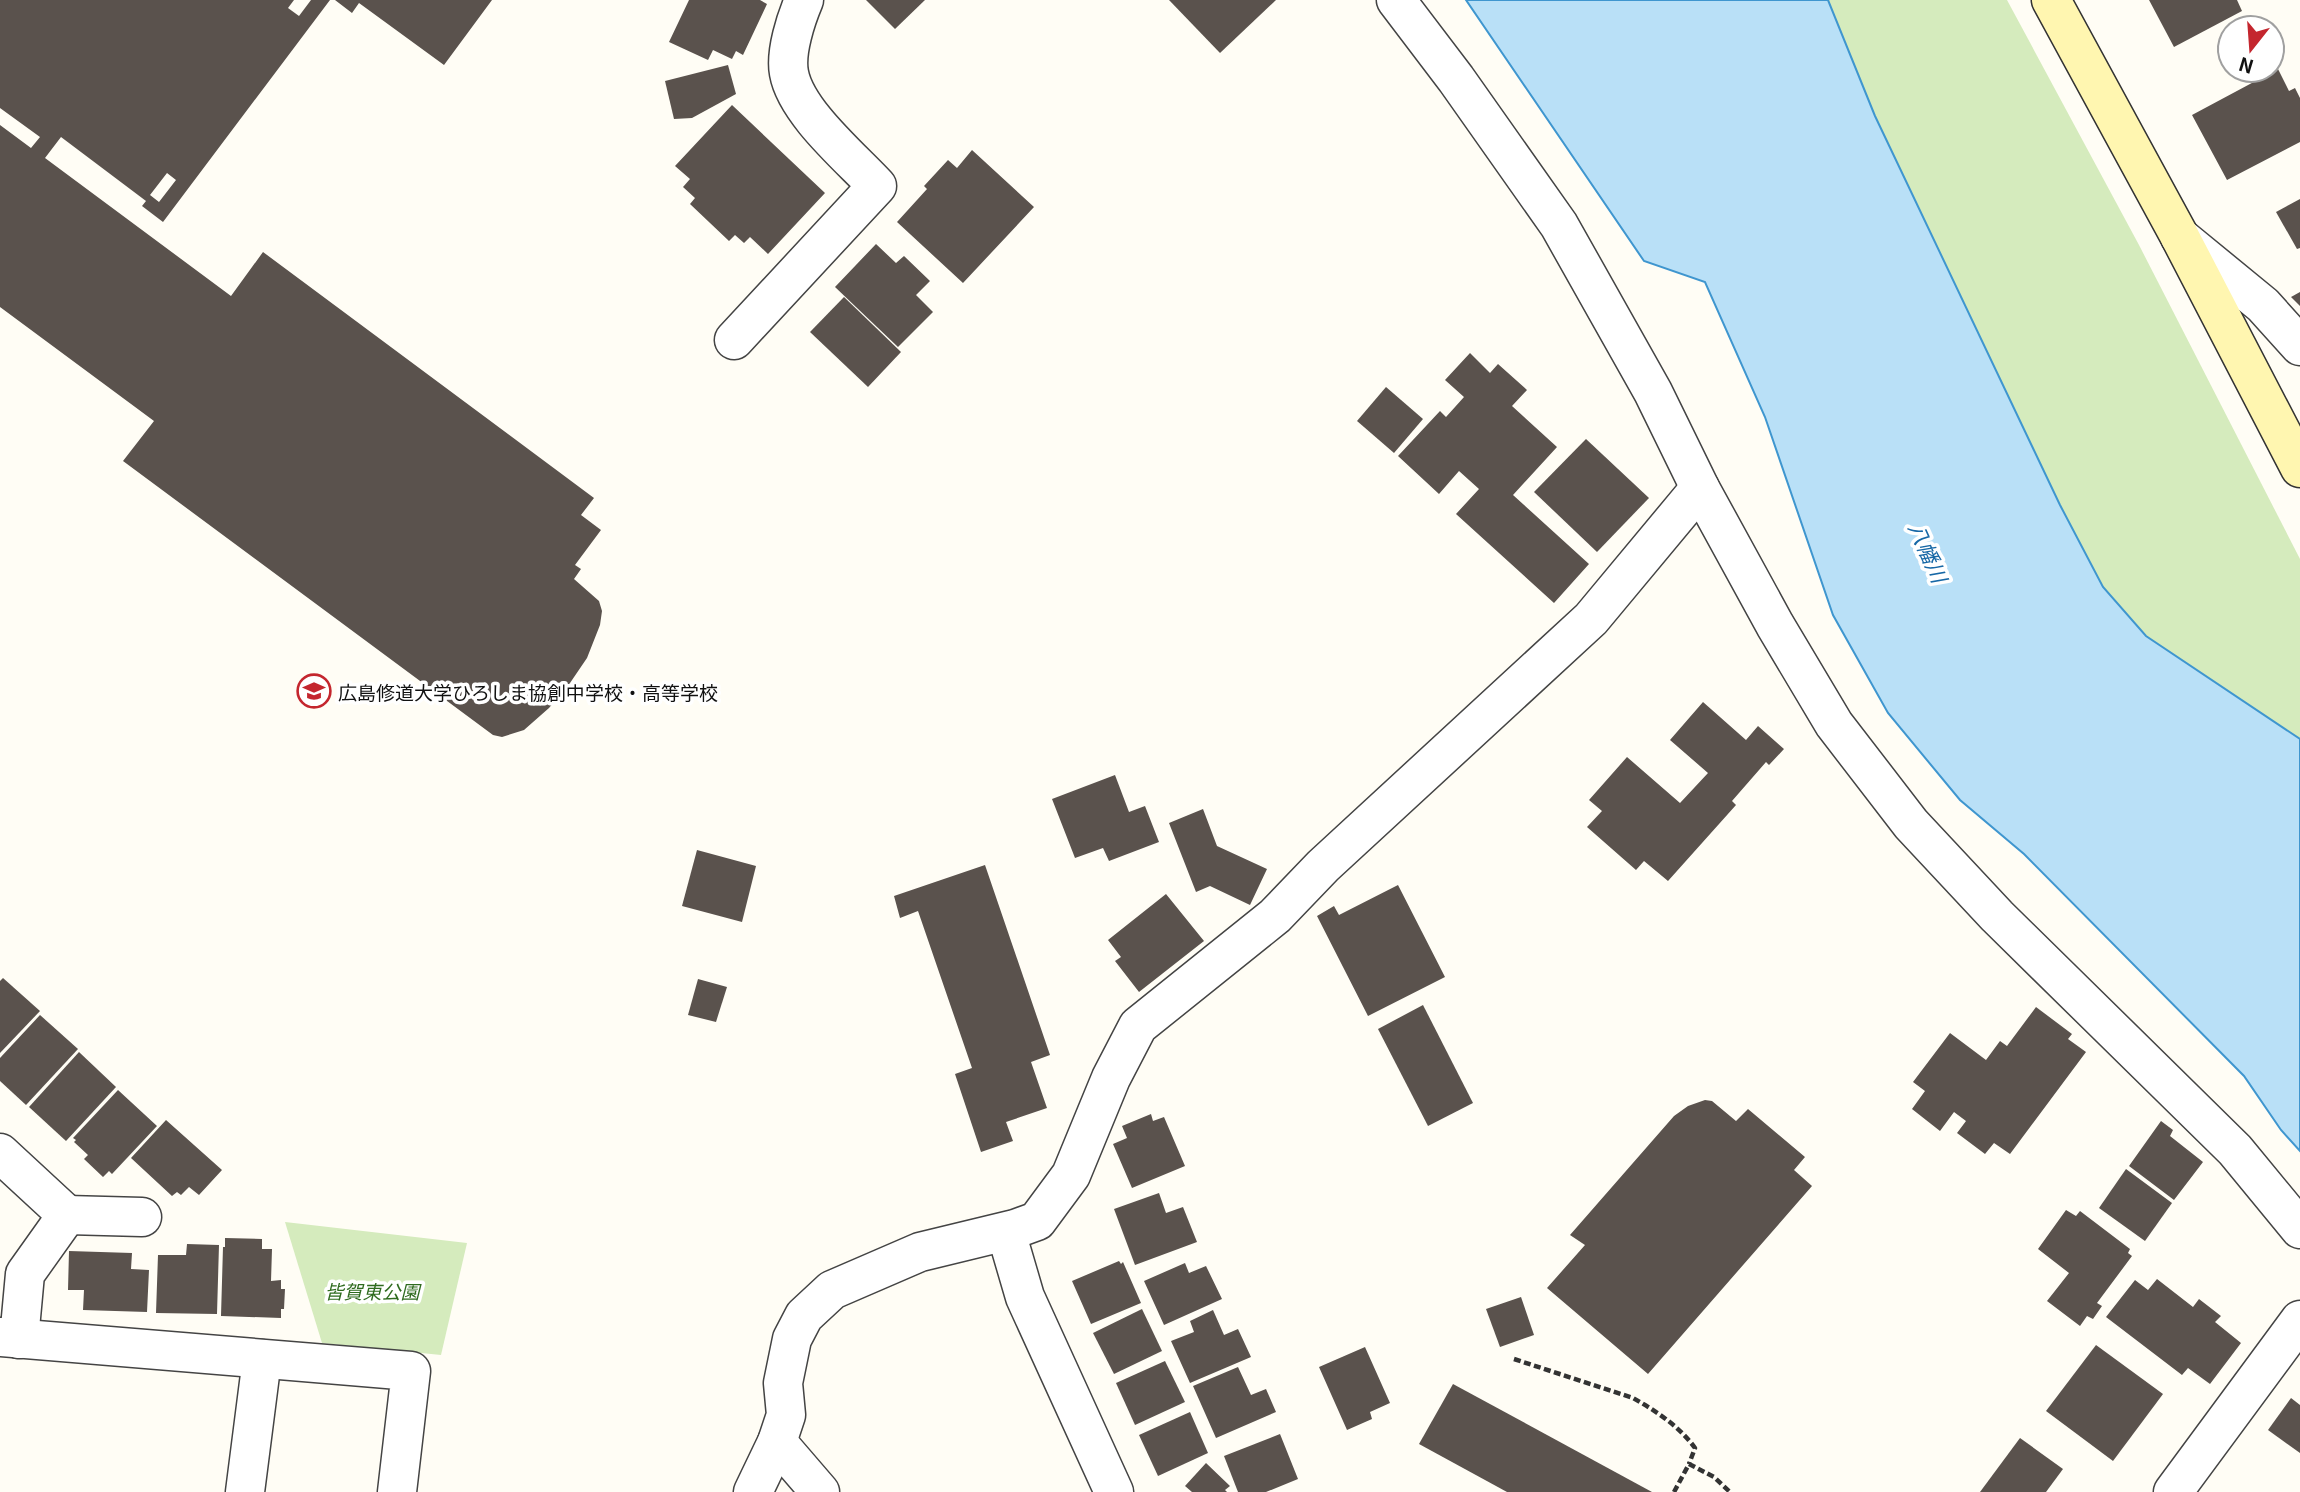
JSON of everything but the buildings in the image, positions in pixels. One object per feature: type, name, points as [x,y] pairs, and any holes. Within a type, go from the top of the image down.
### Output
[{"type":"street","points":[[734,340],[877,186],[804,108],[789,72],[791,40],[803,0]]},
{"type":"street","points":[[1396,0],[1456,79],[1559,225],[1653,392],[1700,488],[1775,625],[1834,724],[1911,824],[1997,916],[2235,1150],[2300,1229]]},
{"type":"street","points":[[2051,0],[2180,237],[2300,468]]},
{"type":"street","points":[[2180,237],[2263,305],[2300,346]]},
{"type":"street","points":[[753,1492],[777,1442],[786,1415],[783,1383],[792,1339],[804,1316],[832,1290],[920,1252],[1006,1232],[1037,1221],[1071,1175],[1111,1078],[1138,1026],[1275,916],[1323,866],[1591,619],[1700,488]]},
{"type":"street","points":[[0,1153],[67,1215],[142,1217]]},
{"type":"street","points":[[67,1215],[25,1274],[10,1338],[411,1371],[397,1492]]},
{"type":"street","points":[[1006,1232],[1025,1297],[1114,1492]]},
{"type":"street","points":[[2173,1492],[2300,1320]]},
{"type":"street","points":[[245,1492],[262,1359]]},
{"type":"street","points":[[777,1442],[820,1492]]},
{"type":"path","points":[[1514,1359],[1633,1398],[1685,1433],[1695,1448],[1674,1492]]},
{"type":"path","points":[[1689,1464],[1714,1477],[1730,1492]]},
{"type":"green space","points":[[1828,0],[2007,0],[2139,245],[2300,559],[2300,739],[2146,636],[2103,587],[2060,505],[1875,116]]},
{"type":"green space","name":"皆賀東公園","points":[[285,1222],[467,1243],[441,1355],[322,1343]]},
{"type":"water","name":"八幡川","points":[[1466,0],[1828,0],[1875,116],[2060,505],[2103,587],[2146,636],[2300,739],[2300,1151],[2281,1130],[2244,1076],[2024,854],[1960,800],[1888,713],[1833,615],[1765,417],[1705,282],[1644,261]]},
{"type":"place","name":"広島修道大学ひろしま協創中学校・高等学校","points":[[314,691]]}]
